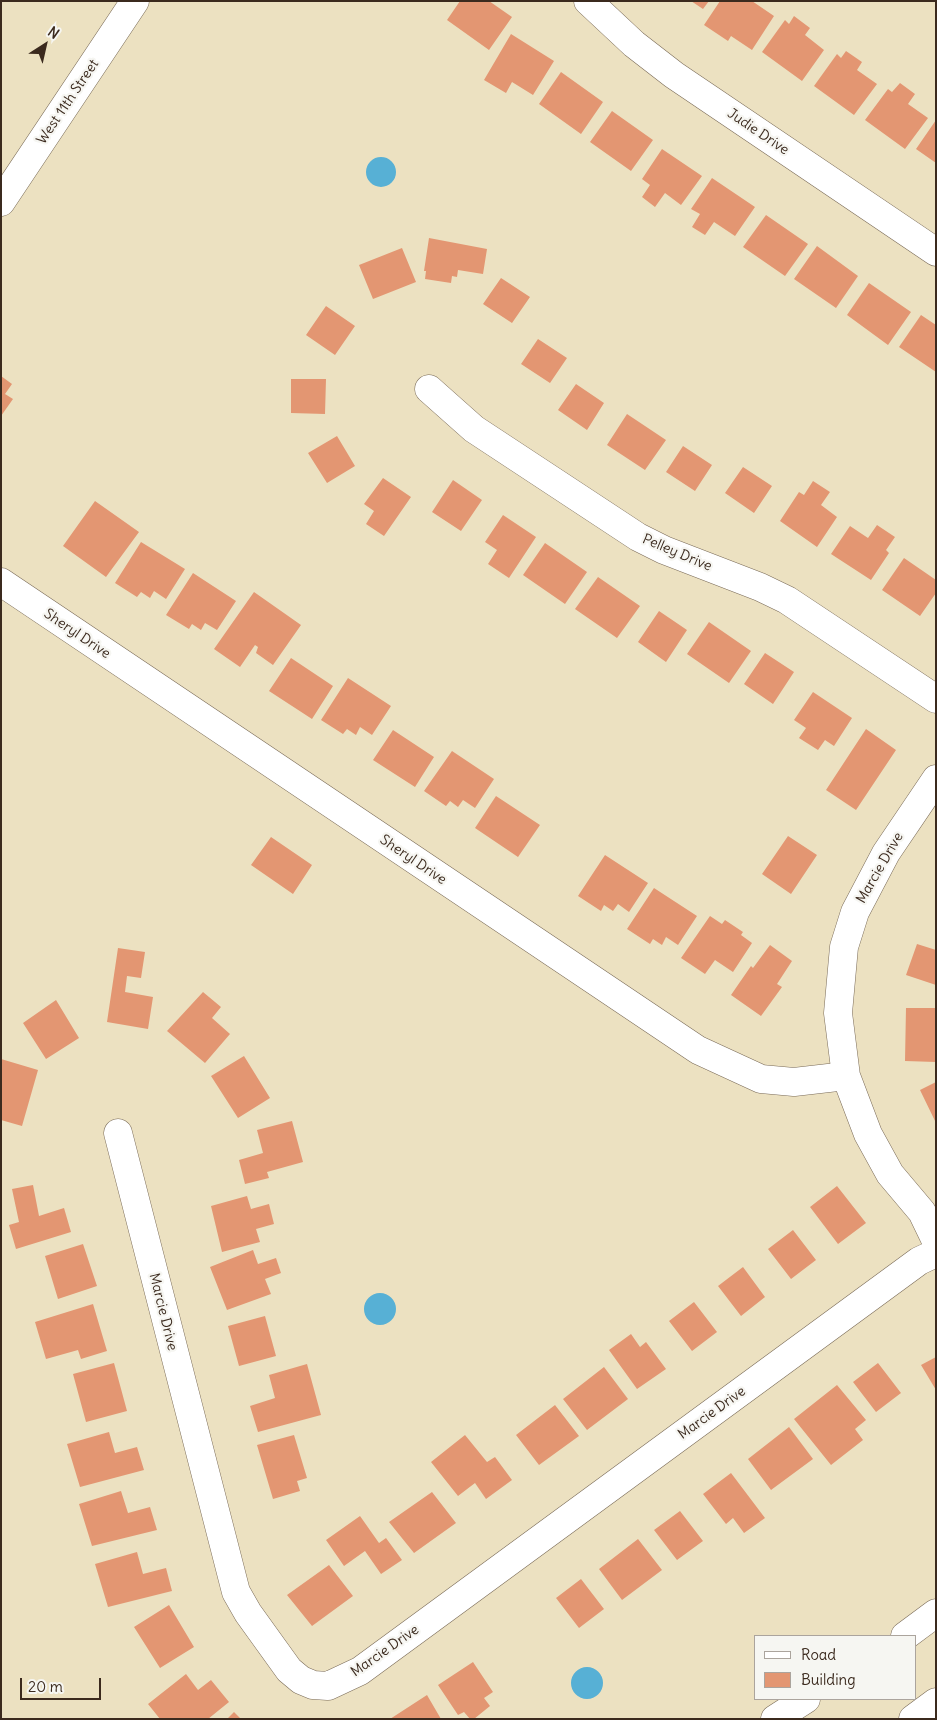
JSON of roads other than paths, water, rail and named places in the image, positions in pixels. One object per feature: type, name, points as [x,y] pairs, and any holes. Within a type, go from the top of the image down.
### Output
[{"type":"main road","name":"West 11th Street","points":[[1,202],[135,1]]},
{"type":"main road","name":"Judie Drive","points":[[588,1],[634,44],[674,75],[936,252]]},
{"type":"main road","name":"Pelley Drive","points":[[430,389],[474,429],[638,537],[664,550],[760,587],[787,600],[936,699]]},
{"type":"main road","name":"Sheryl Drive","points":[[1,582],[698,1050],[761,1078],[794,1082],[846,1076]]},
{"type":"main road","name":"Marcie Drive","points":[[936,779],[870,880],[855,912],[844,947],[838,1013],[846,1076],[868,1134],[890,1174],[922,1212],[936,1241]]},
{"type":"main road","name":"Marcie Drive","points":[[118,1132],[236,1592],[248,1613],[289,1670],[301,1680],[313,1685],[328,1686],[360,1670],[919,1261],[936,1253]]},
{"type":"main road","points":[[906,1635],[936,1613]]},
{"type":"main road","points":[[775,1719],[804,1700]]},
{"type":"main road","points":[[798,1719],[823,1700]]},
{"type":"main road","points":[[913,1719],[936,1702]]},
{"type":"water","points":[[381,157],[392,161],[396,172],[392,183],[381,187],[370,183],[366,172],[370,161]]},
{"type":"water","points":[[380,1293],[386,1294],[391,1298],[395,1303],[395,1315],[391,1320],[386,1324],[380,1325],[374,1324],[369,1320],[365,1315],[364,1309],[365,1303],[369,1298],[374,1294]]},
{"type":"water","points":[[587,1667],[593,1668],[598,1672],[602,1677],[602,1689],[598,1694],[593,1698],[587,1699],[581,1698],[576,1694],[572,1689],[571,1683],[572,1677],[576,1672],[581,1668]]}]
